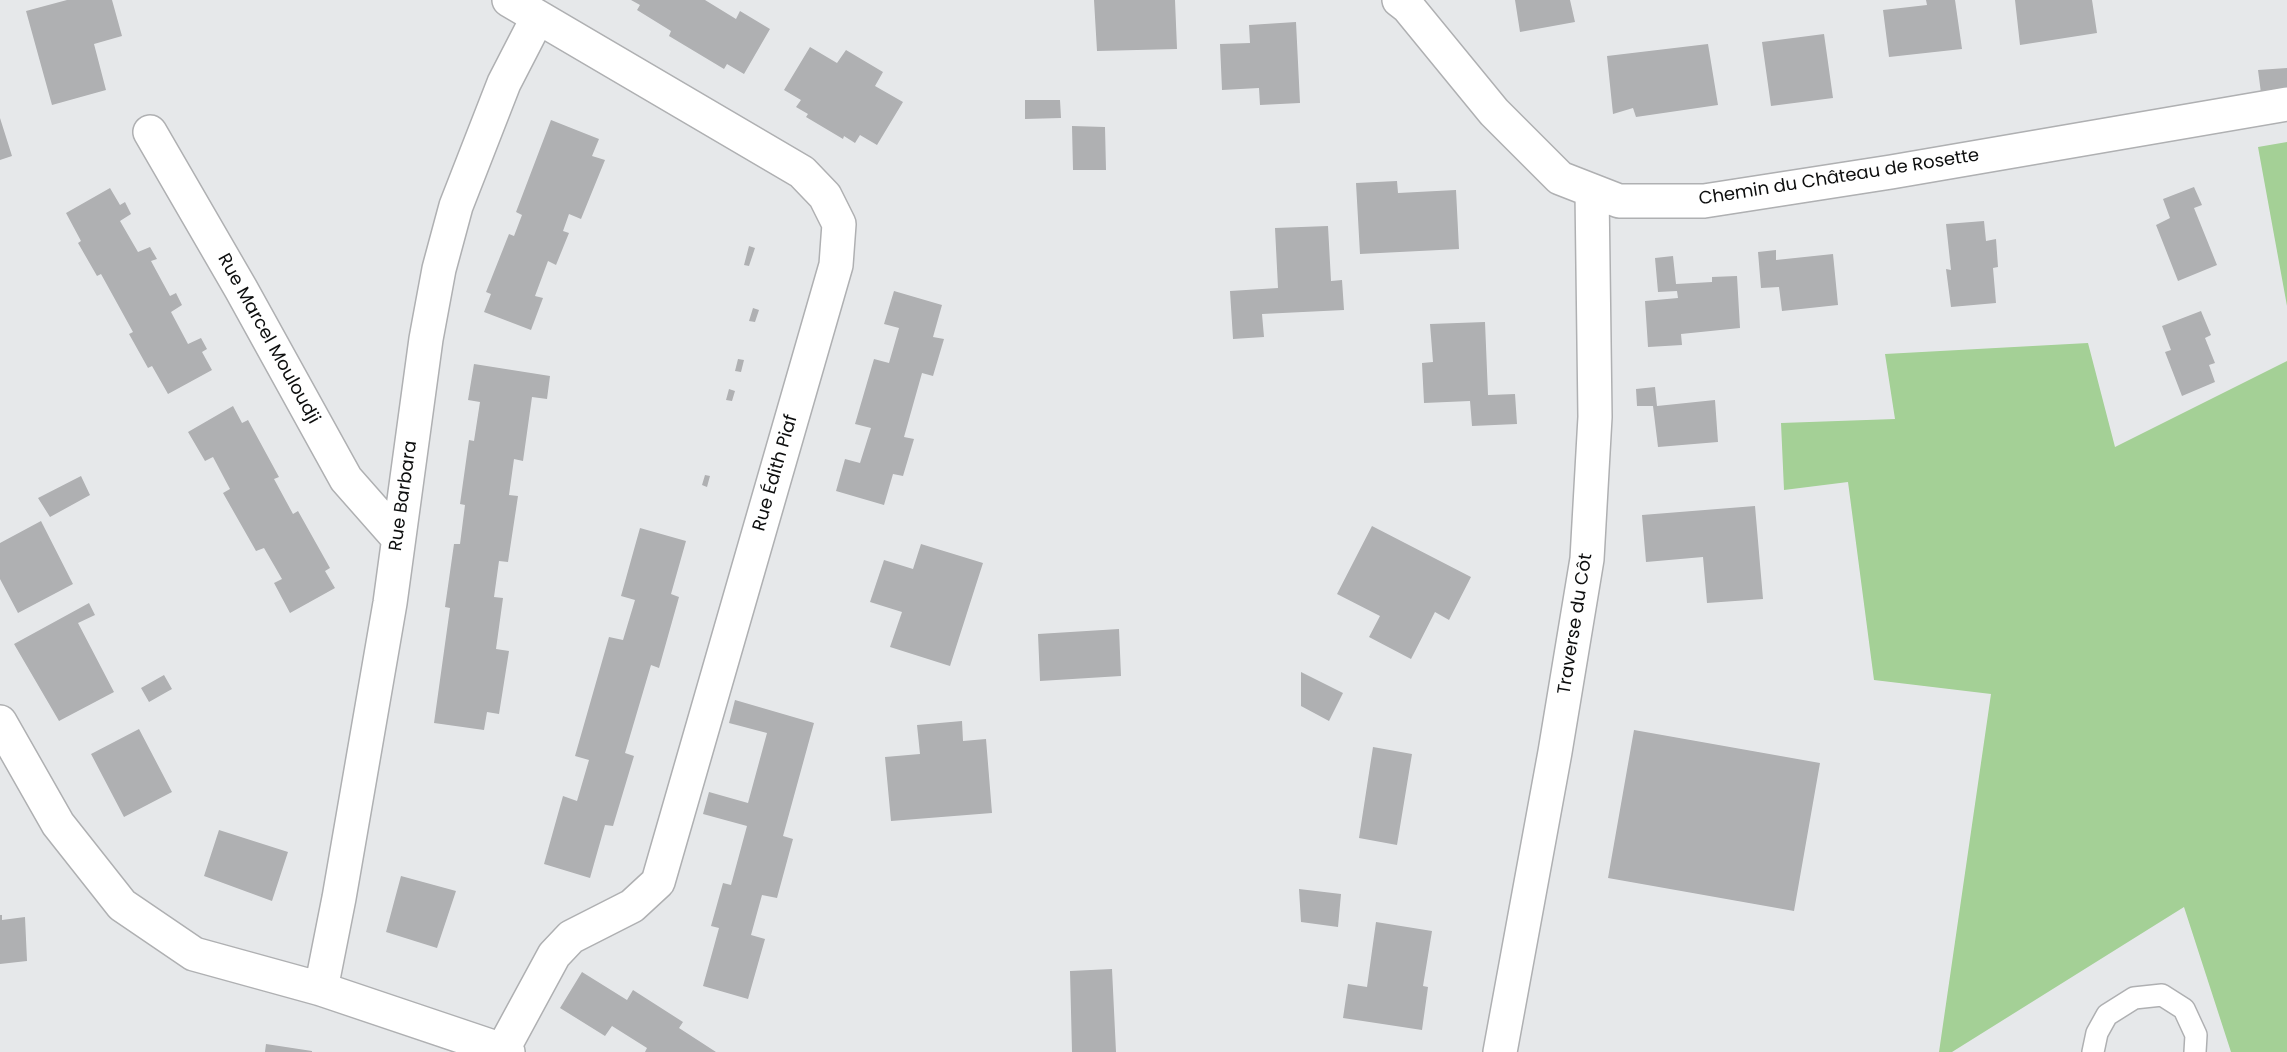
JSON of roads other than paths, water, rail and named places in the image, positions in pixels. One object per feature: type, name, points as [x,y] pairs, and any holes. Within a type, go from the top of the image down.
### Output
[{"type":"street","name":"Rue Édith Piaf","points":[[506,1050],[554,955],[571,937],[632,906],[658,882],[836,265],[839,224],[825,196],[801,172],[509,0]]},
{"type":"street","name":"Chemin du Château de Rosette","points":[[1400,0],[1494,112],[1560,178],[1619,201],[1704,201],[1891,172],[2287,104]]},
{"type":"street","name":"Rue Barbara","points":[[321,989],[390,603],[426,339],[439,269],[456,206],[504,83],[538,17]]},
{"type":"street","name":"Rue Marcel Mouloudji","points":[[150,132],[241,289],[346,479],[398,538]]},
{"type":"street","name":"Traverse du Côt","points":[[1500,1052],[1555,752],[1587,559],[1595,417],[1592,191]]},
{"type":"street","points":[[0,722],[58,824],[122,905],[194,954],[321,989],[506,1050]]},
{"type":"lane","points":[[2093,1052],[2097,1033],[2107,1015],[2134,998],[2162,995],[2184,1009],[2196,1035],[2195,1052]]}]
